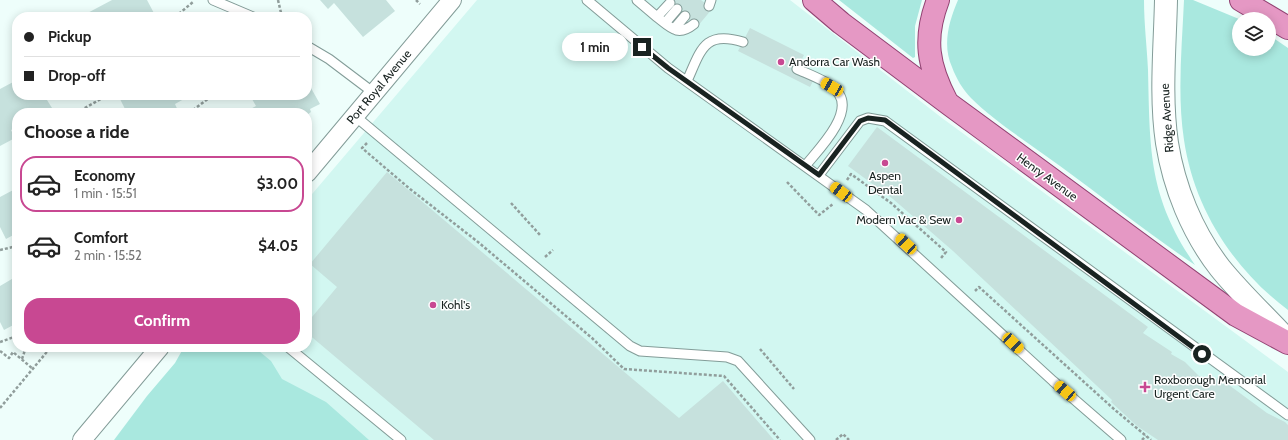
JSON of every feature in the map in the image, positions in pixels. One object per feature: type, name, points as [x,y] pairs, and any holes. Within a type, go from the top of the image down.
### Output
[{"type":"main road","name":"Henry Avenue","points":[[814,0],[841,23],[949,104],[1236,315],[1288,342]]},
{"type":"main road","points":[[938,0],[930,29],[929,56],[940,88],[949,104]]},
{"type":"main road","name":"Ridge Avenue","points":[[1166,0],[1164,103],[1167,142],[1174,175],[1185,207],[1200,237],[1220,267],[1288,342]]},
{"type":"main road","points":[[1241,0],[1288,28]]},
{"type":"street","name":"Port Royal Avenue","points":[[312,167],[452,0]]},
{"type":"street","points":[[82,440],[156,352]]},
{"type":"lane","points":[[213,0],[241,12]]},
{"type":"lane","points":[[587,0],[650,54],[806,165],[866,210],[1053,381],[1121,440]]},
{"type":"lane","points":[[637,0],[674,29],[683,31],[694,24]]},
{"type":"lane","points":[[657,17],[670,3]]},
{"type":"lane","points":[[665,23],[677,10]]},
{"type":"lane","points":[[674,29],[685,16]]},
{"type":"lane","points":[[687,81],[697,58],[711,40],[728,38],[743,42]]},
{"type":"lane","points":[[312,49],[329,59],[374,93]]},
{"type":"lane","points":[[797,69],[832,87],[842,100],[843,108],[835,128],[806,165]]},
{"type":"lane","points":[[355,116],[630,346],[640,351],[727,357],[738,361],[810,440]]},
{"type":"lane","points":[[819,175],[860,121],[868,118],[885,120],[1288,415]]},
{"type":"lane","points":[[294,352],[401,440]]},
{"type":"path","points":[[278,0],[281,12]]},
{"type":"path","points":[[416,0],[420,4]]},
{"type":"path","points":[[182,12],[193,2]]},
{"type":"path","points":[[85,108],[99,100]]},
{"type":"path","points":[[196,108],[206,100]]},
{"type":"path","points":[[845,182],[851,174],[891,203],[946,252],[940,258],[945,262]]},
{"type":"path","points":[[787,182],[819,215],[836,201]]},
{"type":"path","points":[[511,203],[540,235]]},
{"type":"path","points":[[0,250],[12,247]]},
{"type":"path","points":[[545,258],[553,250]]},
{"type":"path","points":[[971,287],[976,292],[979,287],[1115,410],[1151,440]]},
{"type":"path","points":[[0,342],[12,338]]},
{"type":"path","points":[[760,349],[794,389]]},
{"type":"path","points":[[0,351],[9,358],[14,352],[33,369]]},
{"type":"path","points":[[22,359],[24,352]]},
{"type":"path","points":[[0,408],[47,352]]},
{"type":"path","points":[[760,417],[765,412]]},
{"type":"path","points":[[836,440],[843,434],[849,440]]},
{"type":"path","points":[[1142,440],[1146,436]]},
{"type":"shaded area","points":[[477,0],[790,0],[942,118],[1288,372],[1288,440],[343,440],[238,352],[312,352],[312,194]]},
{"type":"shaded area","points":[[839,0],[922,0],[915,26],[915,57],[913,58]]},
{"type":"shaded area","points":[[958,0],[1144,0],[1151,149],[1155,172],[1160,194],[1168,217],[1195,265],[1003,125],[968,95],[956,75],[947,50],[948,33]]},
{"type":"shaded area","points":[[1184,0],[1193,0],[1232,16],[1232,56],[1276,56],[1276,40],[1288,48],[1288,310],[1268,294],[1250,276],[1219,235],[1207,213],[1189,165],[1184,140],[1181,105]]},
{"type":"shaded area","points":[[181,352],[260,352],[271,361],[282,379],[326,402],[369,440],[114,440],[147,396],[175,363]]},
{"type":"building","points":[[112,0],[147,0],[153,12],[89,12]]},
{"type":"building","points":[[320,0],[386,0],[395,11],[363,37],[334,3],[328,9]]},
{"type":"building","points":[[666,0],[701,0],[712,9],[697,27]]},
{"type":"building","name":"Andorra Car Wash","points":[[750,28],[804,55],[795,73],[813,81],[810,87],[738,51]]},
{"type":"building","points":[[12,83],[12,100],[47,100],[52,108],[12,108],[12,140],[0,146],[0,89]]},
{"type":"building","points":[[312,90],[320,104],[312,108],[252,108],[256,106],[253,100],[312,100]]},
{"type":"building","points":[[120,100],[182,100],[175,104],[177,108],[124,108]]},
{"type":"building","points":[[877,127],[1148,327],[1143,333],[1172,352],[1171,354],[1185,362],[1199,376],[1214,383],[1218,377],[1267,413],[1285,422],[1288,425],[1288,440],[1158,440],[1137,426],[1111,402],[1112,400],[953,251],[893,199],[848,166]]},
{"type":"building","name":"Kohl's","points":[[387,172],[679,418],[723,381],[774,440],[434,440],[312,337],[312,317],[337,287],[312,266],[312,262]]},
{"type":"building","points":[[12,191],[12,236],[6,239],[0,227],[0,197]]},
{"type":"building","points":[[12,279],[12,326],[4,330],[0,322],[0,286]]},
{"type":"place","name":"Andorra Car Wash","points":[[781,62]]},
{"type":"place","name":"Aspen Dental","points":[[885,163]]},
{"type":"place","name":"Modern Vac & Sew","points":[[959,220]]},
{"type":"place","name":"Kohl's","points":[[433,305]]},
{"type":"place","name":"Roxborough Memorial Urgent Care","points":[[1145,387]]},
{"type":"route","points":[[642,47],[668,68],[819,175],[860,121],[868,118],[885,120],[925,148],[1202,354]]}]
